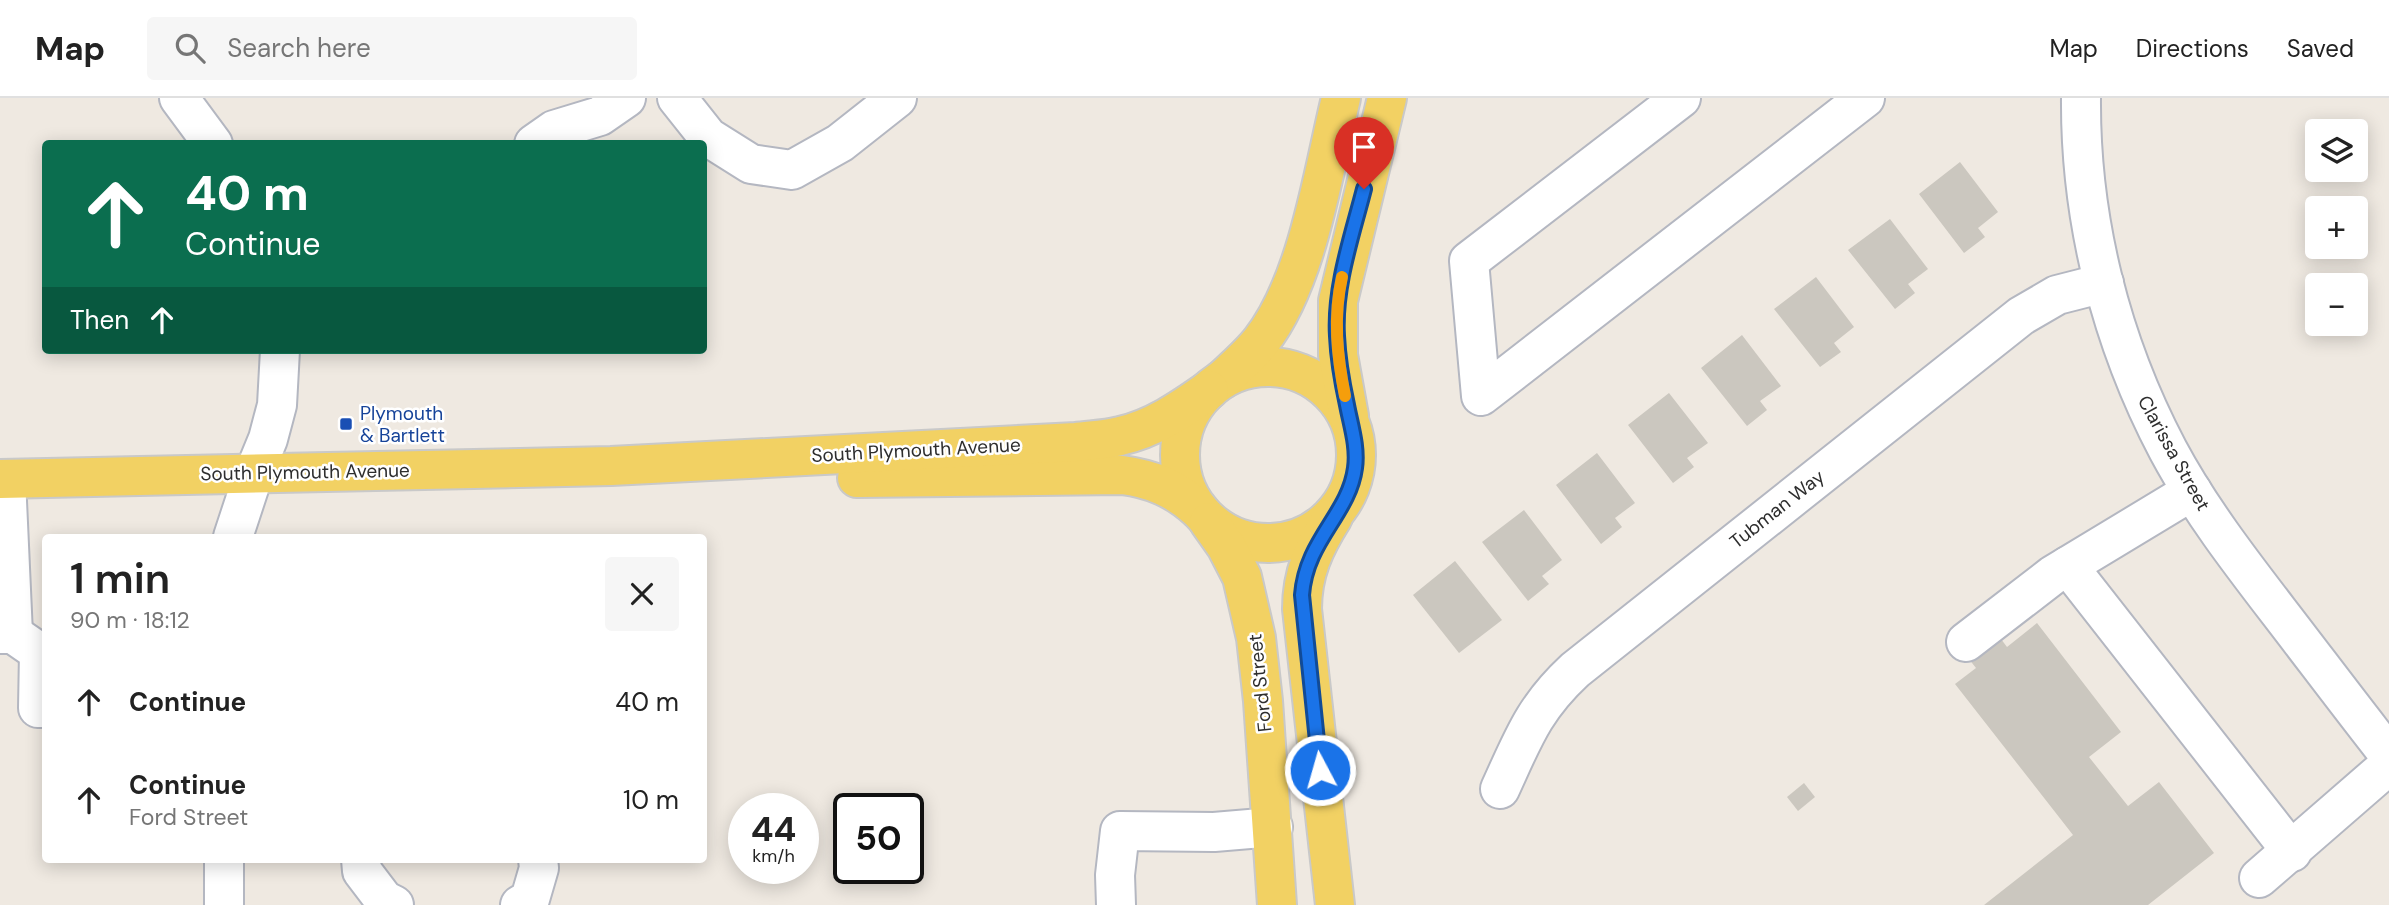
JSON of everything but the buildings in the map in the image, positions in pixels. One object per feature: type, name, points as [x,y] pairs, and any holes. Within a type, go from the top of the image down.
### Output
[{"type":"main road","points":[[1338,510],[1312,532],[1288,541],[1252,542],[1236,537],[1216,525],[1202,512],[1185,482],[1181,446],[1190,417],[1213,387],[1262,340],[1290,288],[1307,237],[1341,98]]},
{"type":"main road","points":[[1335,905],[1302,595],[1307,566],[1320,538],[1350,488],[1355,472],[1354,438],[1338,355],[1338,301],[1387,98]]},
{"type":"main road","points":[[1213,387],[1236,374],[1266,367],[1291,370],[1326,389],[1346,415],[1354,438]]},
{"type":"main road","name":"South Plymouth Avenue","points":[[3,479],[611,466],[1096,440],[1119,437],[1147,427],[1213,387]]},
{"type":"main road","name":"South Plymouth Avenue","points":[[611,466],[861,478],[1122,475],[1153,480],[1166,486],[1202,512]]},
{"type":"main road","name":"Ford Street","points":[[1202,512],[1242,577],[1251,611],[1260,664],[1278,905]]},
{"type":"street","points":[[178,98],[210,140]]},
{"type":"street","points":[[677,98],[708,137],[751,164],[792,170],[840,143],[897,98]]},
{"type":"street","points":[[1681,98],[1469,261],[1480,396],[1865,98]]},
{"type":"street","name":"Clarissa Street","points":[[2081,98],[2088,200],[2104,283],[2115,327],[2130,368],[2169,451],[2192,491],[2247,571],[2389,755]]},
{"type":"street","points":[[540,140],[554,130],[609,119]]},
{"type":"street","name":"Tubman Way","points":[[1500,789],[1542,704],[1575,670],[2021,316],[2057,295],[2104,283]]},
{"type":"street","points":[[234,534],[268,439],[277,405],[280,354]]},
{"type":"street","points":[[3,479],[6,634],[39,652],[38,708],[42,708]]},
{"type":"street","points":[[1966,642],[2067,566],[2192,491]]},
{"type":"street","points":[[2067,566],[2292,852]]},
{"type":"street","points":[[2259,878],[2389,765]]},
{"type":"street","points":[[1116,905],[1115,875],[1120,831],[1214,832],[1273,827]]},
{"type":"street","points":[[224,863],[224,905]]},
{"type":"street","points":[[362,863],[362,871],[384,900],[394,905]]},
{"type":"street","points":[[520,905],[530,899],[538,863]]},
{"type":"slow traffic","points":[[1342,277],[1336,335],[1345,396]]},
{"type":"place","name":"Plymouth & Bartlett","points":[[346,424]]},
{"type":"route","points":[[1320,770],[1302,609],[1303,580],[1313,552],[1347,494],[1355,472],[1355,445],[1340,373],[1336,318],[1341,284],[1364,189]]}]
